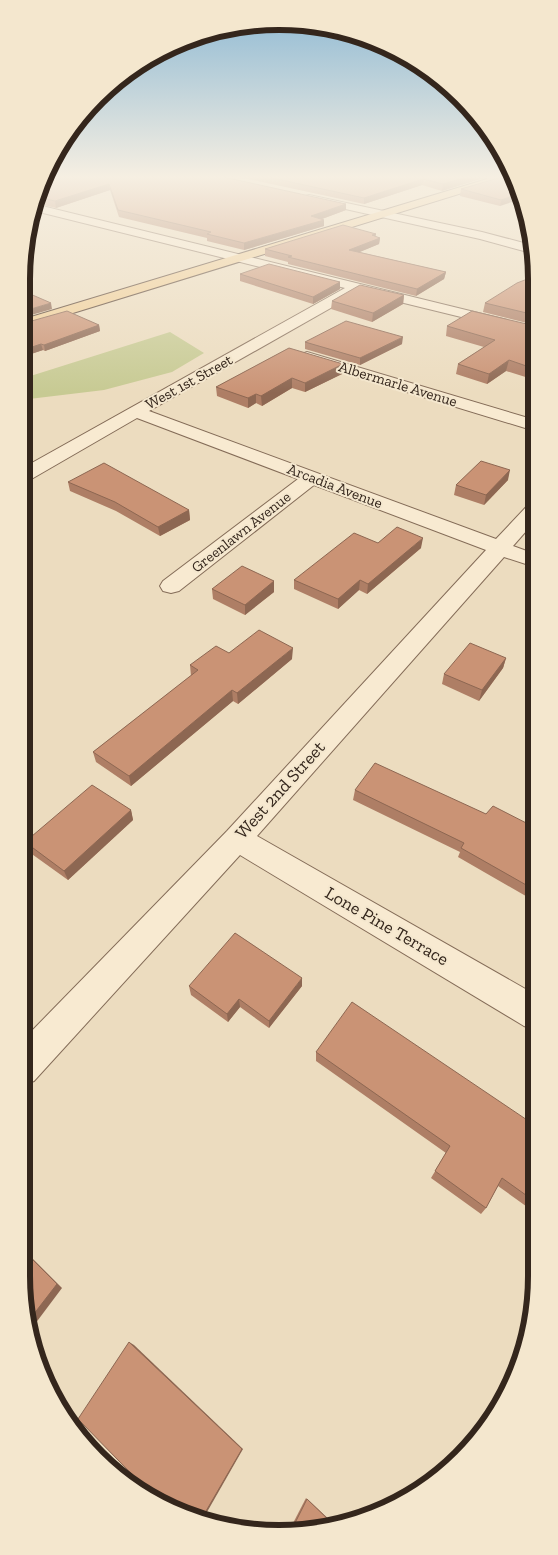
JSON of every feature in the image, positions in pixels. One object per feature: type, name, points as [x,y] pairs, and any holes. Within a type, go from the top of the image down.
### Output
[{"type":"main road","points":[[30,323],[266,249]]},
{"type":"street","points":[[204,249],[516,326]]},
{"type":"street","name":"West 1st Street","points":[[30,472],[357,287]]},
{"type":"street","name":"Albermarle Avenue","points":[[261,342],[528,424]]},
{"type":"street","name":"Arcadia Avenue","points":[[135,412],[528,558]]},
{"type":"street","name":"Greenlawn Avenue","points":[[171,586],[312,477]]},
{"type":"street","name":"West 2nd Street","points":[[30,1058],[237,839],[528,517]]},
{"type":"street","name":"Lone Pine Terrace","points":[[237,839],[528,1009]]},
{"type":"green space","points":[[170,332],[204,353],[172,372],[104,390],[30,399],[30,376]]},
{"type":"building","points":[[265,249],[353,249],[349,250],[446,272],[417,289],[288,257],[292,256]]},
{"type":"building","points":[[269,264],[340,282],[313,297],[240,274]]},
{"type":"building","points":[[528,279],[528,313],[485,303],[517,283]]},
{"type":"building","points":[[360,285],[404,295],[373,313],[332,301]]},
{"type":"building","points":[[30,294],[51,303],[30,309]]},
{"type":"building","points":[[67,311],[99,325],[44,345],[41,344],[30,348],[30,321]]},
{"type":"building","points":[[472,311],[528,324],[528,367],[509,360],[489,374],[458,364],[495,340],[447,326]]},
{"type":"building","points":[[346,321],[403,337],[360,358],[305,342]]},
{"type":"building","points":[[289,348],[343,364],[305,383],[292,378],[261,396],[256,394],[248,398],[216,387]]},
{"type":"building","points":[[481,461],[510,470],[486,495],[456,485]]},
{"type":"building","points":[[104,463],[189,510],[158,527],[115,502],[68,482]]},
{"type":"building","points":[[397,527],[423,538],[368,584],[360,580],[338,599],[294,580],[354,533],[378,543]]},
{"type":"building","points":[[242,566],[274,581],[245,605],[212,589]]},
{"type":"building","points":[[259,630],[293,648],[237,693],[232,690],[129,776],[93,752],[198,670],[190,665],[216,646],[229,653]]},
{"type":"building","points":[[470,643],[506,658],[482,690],[444,674]]},
{"type":"building","points":[[375,763],[486,814],[493,806],[528,824],[528,886],[461,848],[464,843],[355,790]]},
{"type":"building","points":[[92,785],[131,810],[64,871],[30,846],[30,838]]},
{"type":"building","points":[[235,933],[302,978],[269,1021],[239,999],[227,1014],[189,986]]},
{"type":"building","points":[[352,1002],[528,1121],[528,1197],[502,1178],[486,1208],[435,1171],[450,1146],[316,1052]]},
{"type":"building","points":[[30,1257],[57,1284],[33,1315]]},
{"type":"building","points":[[129,1342],[242,1449],[204,1514],[154,1492],[140,1482],[78,1419]]},
{"type":"building","points":[[307,1499],[329,1520],[312,1523],[294,1524]]}]
